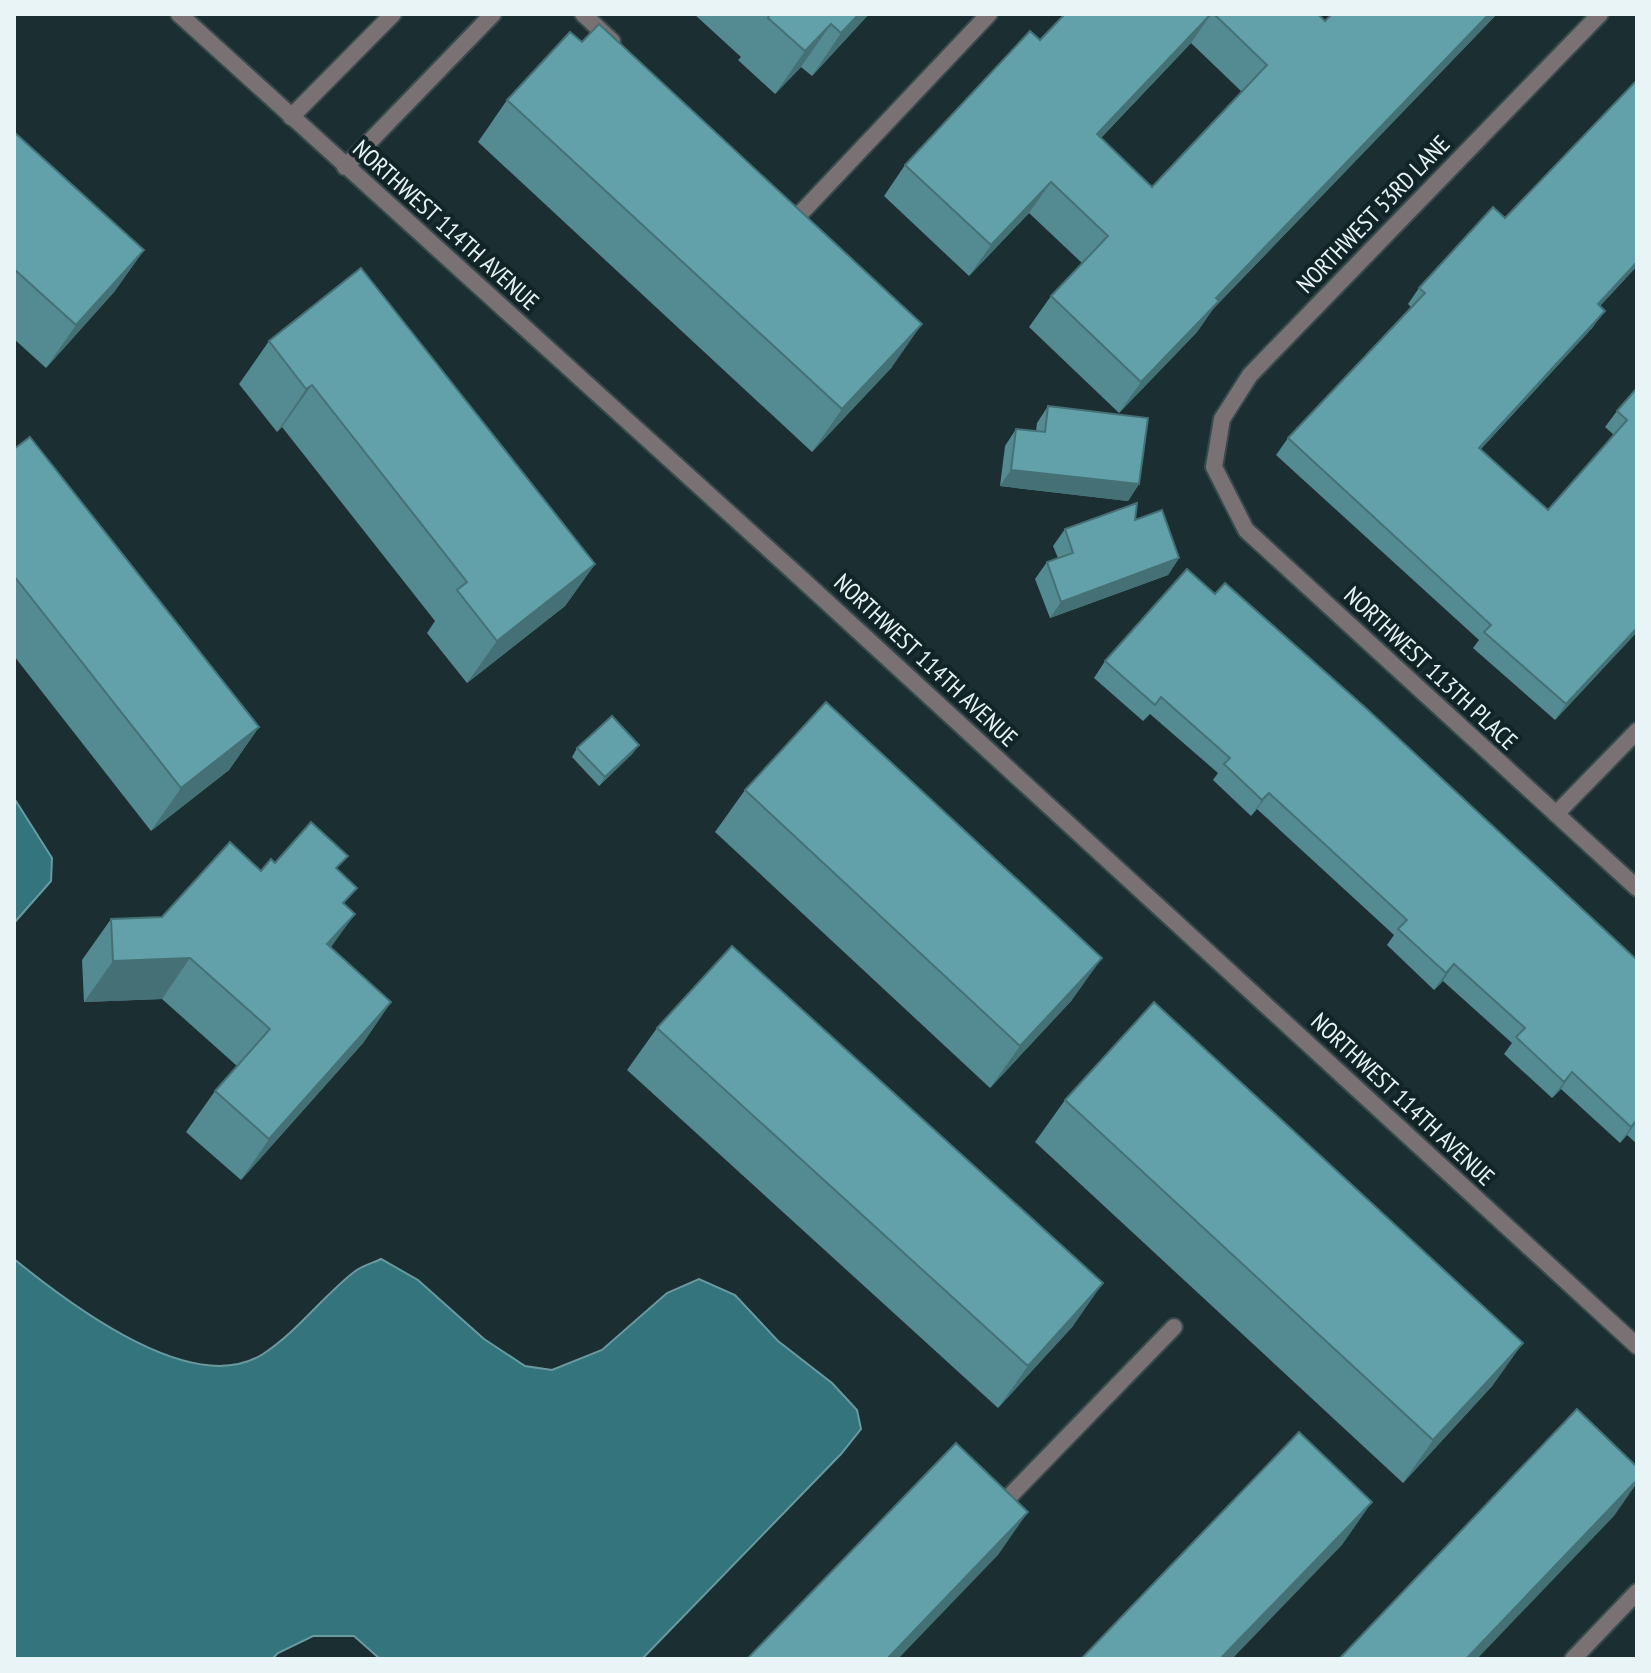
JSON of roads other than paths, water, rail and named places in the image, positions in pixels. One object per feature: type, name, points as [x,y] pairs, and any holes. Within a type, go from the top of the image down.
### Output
[{"type":"street","name":"NORTHWEST 114TH AVENUE","points":[[179,14],[805,582],[1637,1346]]},
{"type":"street","points":[[291,117],[393,14]]},
{"type":"street","points":[[345,167],[493,14]]},
{"type":"street","points":[[583,14],[629,56]]},
{"type":"street","points":[[800,214],[989,14]]},
{"type":"street","name":"NORTHWEST 53RD LANE","points":[[1214,467],[1222,419],[1250,375],[1600,14]]},
{"type":"street","name":"NORTHWEST 113TH PLACE","points":[[1214,467],[1246,530],[1637,888]]},
{"type":"street","points":[[1556,814],[1637,731]]},
{"type":"street","points":[[1005,1501],[1174,1327]]},
{"type":"street","points":[[1573,1659],[1637,1592]]},
{"type":"water","points":[[14,798],[52,858],[51,881],[14,923]]},
{"type":"water","points":[[14,1259],[66,1299],[132,1340],[168,1355],[202,1364],[234,1365],[263,1354],[354,1272],[381,1259],[418,1280],[484,1339],[525,1366],[552,1370],[602,1350],[667,1293],[699,1279],[735,1295],[778,1341],[832,1383],[857,1410],[861,1429],[841,1454],[642,1659],[380,1659],[354,1636],[313,1636],[272,1659],[14,1659]]}]
